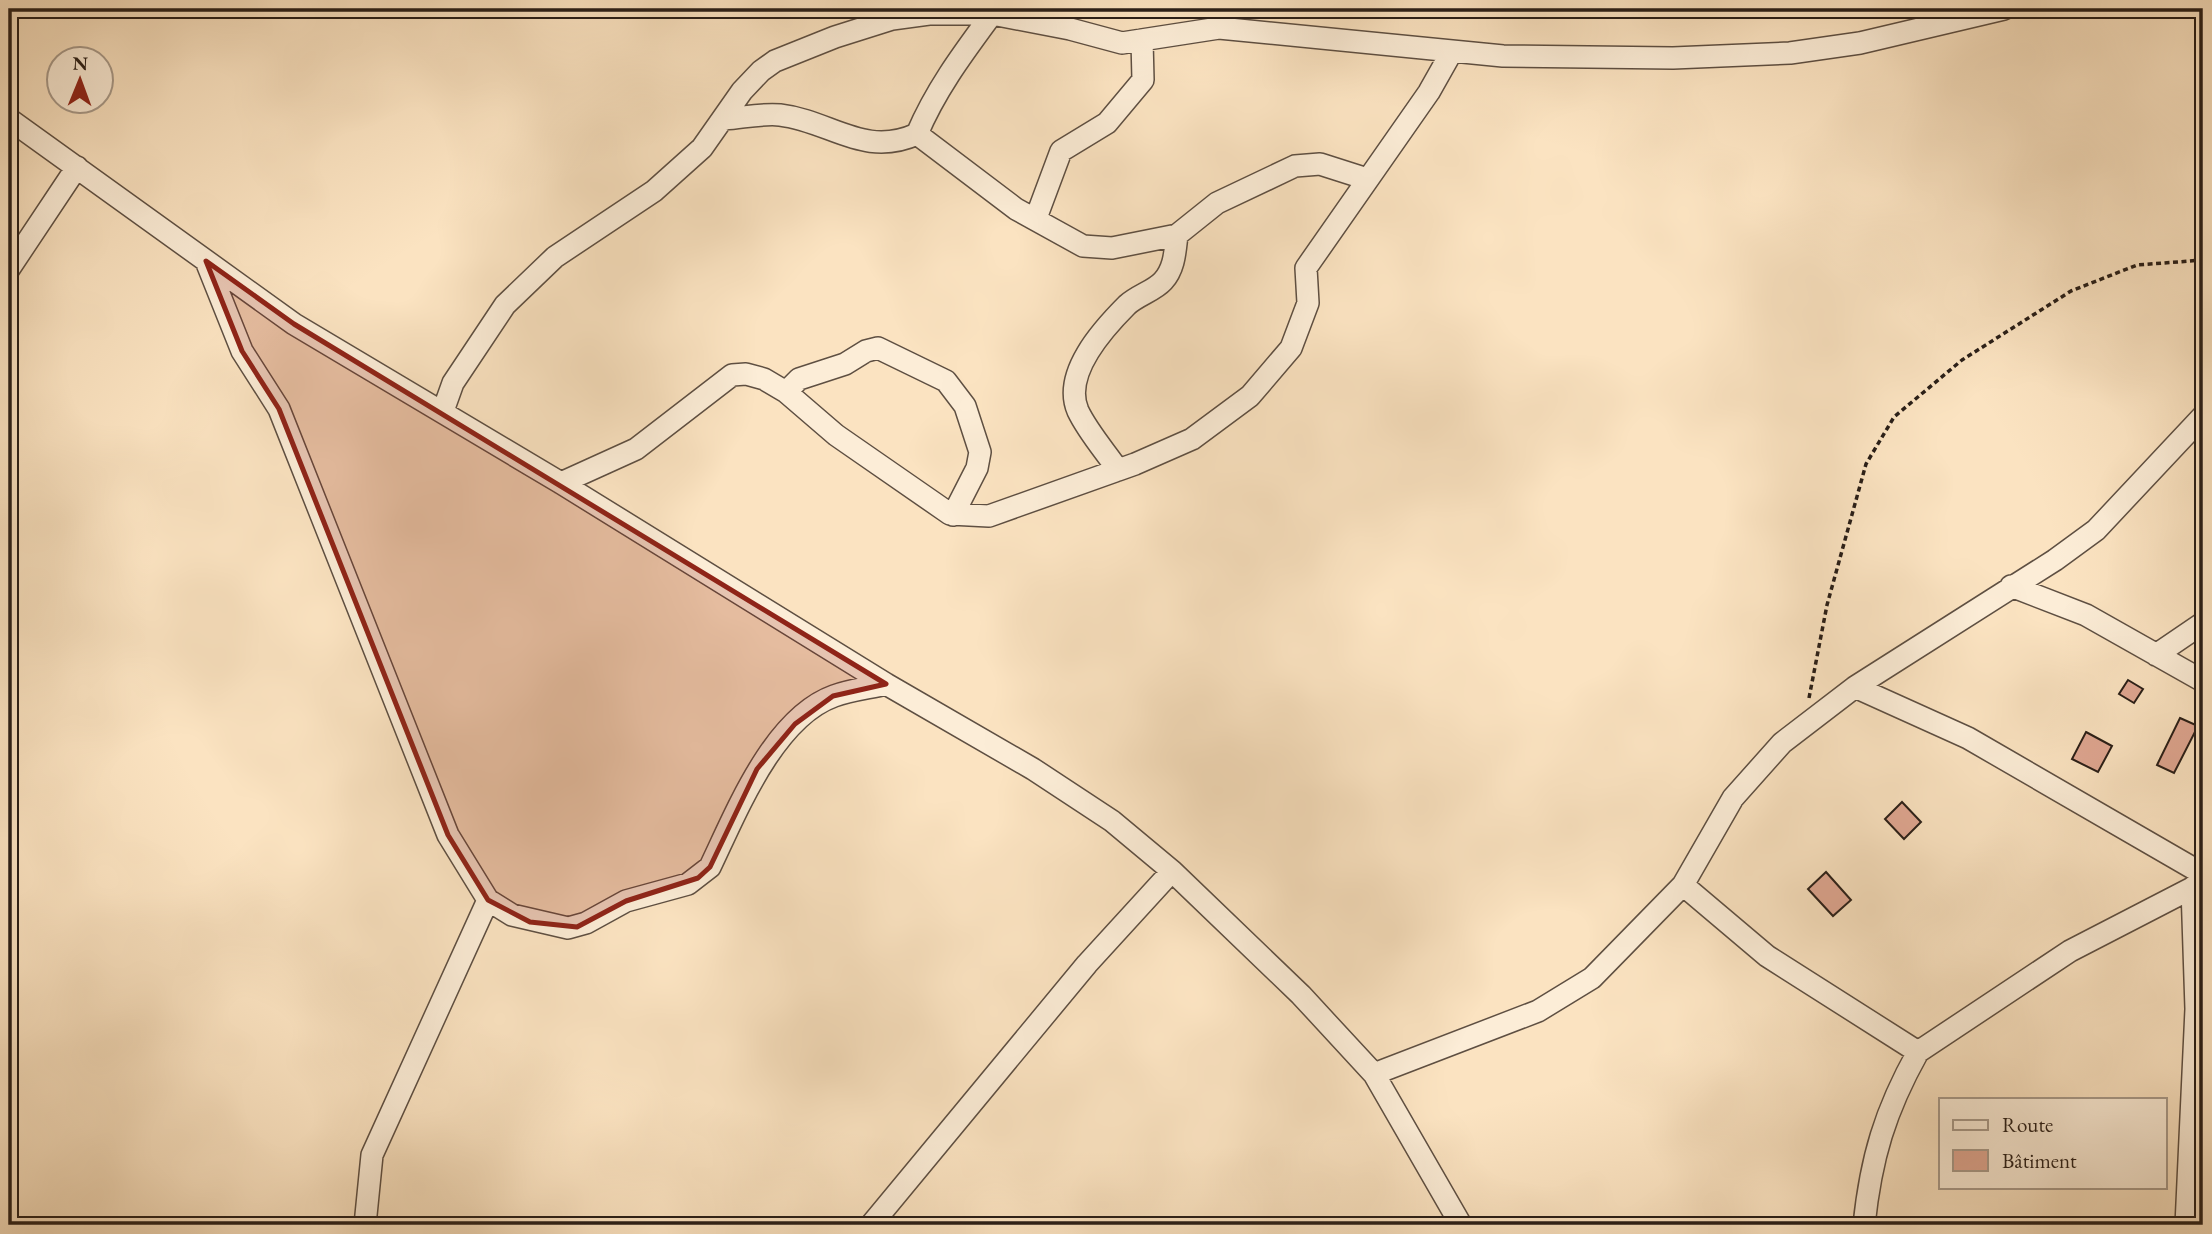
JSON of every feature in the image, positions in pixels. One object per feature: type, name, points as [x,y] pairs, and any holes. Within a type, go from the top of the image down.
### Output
[{"type":"street","points":[[1219,27],[1230,9]]},
{"type":"street","points":[[443,411],[453,383],[505,305],[555,257],[654,191],[702,148],[742,91],[761,71],[775,61],[835,37],[892,19],[929,14],[992,14],[1070,29],[1122,43],[1219,27],[1451,53],[1578,58],[1790,53],[1860,43],[2004,9]]},
{"type":"street","points":[[724,119],[776,114],[807,120],[839,134],[878,145],[917,134],[933,99],[954,65],[992,14]]},
{"type":"street","points":[[1036,218],[1061,151],[1107,123],[1143,80],[1142,40]]},
{"type":"street","points":[[561,483],[636,449],[732,376],[746,374],[764,379],[786,392],[836,435],[953,515],[989,516],[1118,470],[1192,439],[1250,396],[1291,348],[1308,303],[1309,289],[1305,270],[1429,92],[1451,53]]},
{"type":"street","points":[[9,119],[295,324],[443,411],[886,684],[1045,776],[1112,821],[1172,871],[1301,995],[1374,1074],[1461,1225]]},
{"type":"street","points":[[917,134],[1016,209],[1083,246],[1096,249],[1151,243],[1177,235],[1217,203],[1295,166],[1320,164],[1367,179]]},
{"type":"street","points":[[9,269],[76,167]]},
{"type":"street","points":[[1118,470],[1078,411],[1072,389],[1077,371],[1105,331],[1128,304],[1163,282],[1174,258],[1177,235]]},
{"type":"street","points":[[206,261],[242,351],[279,409],[448,835],[488,900],[512,915],[568,928],[586,923],[626,901],[688,884],[710,867],[757,769],[794,724],[813,707],[833,696],[886,684]]},
{"type":"street","points":[[786,392],[799,379],[845,364],[866,351],[878,348],[946,381],[965,405],[981,452],[977,468],[953,515]]},
{"type":"street","points":[[1374,1074],[1538,1011],[1592,978],[1683,885],[1715,834],[1733,798],[1782,743],[1803,724],[1855,687],[2055,560],[2096,530],[2203,416]]},
{"type":"street","points":[[2011,586],[2087,615],[2203,681]]},
{"type":"street","points":[[2156,655],[2203,623]]},
{"type":"street","points":[[1855,687],[1968,738],[2200,880]]},
{"type":"street","points":[[872,1225],[1087,964],[1172,871]]},
{"type":"street","points":[[1864,1225],[1870,1178],[1883,1125],[1892,1097],[1918,1052],[2070,951],[2200,880]]},
{"type":"street","points":[[2186,1225],[2200,880]]},
{"type":"street","points":[[1683,885],[1767,956],[1918,1052]]},
{"type":"street","points":[[365,1225],[372,1155],[488,900]]},
{"type":"path","points":[[1803,724],[1827,605],[1866,464],[1894,417],[1962,360],[2071,291],[2137,265],[2203,260]]},
{"type":"highlighted area","points":[[206,261],[294,324],[886,684],[833,696],[795,724],[757,769],[710,867],[698,878],[626,901],[577,927],[530,922],[488,900],[448,835],[279,409],[242,351]]},
{"type":"building","points":[[2128,680],[2143,689],[2134,703],[2119,694]]},
{"type":"building","points":[[2180,718],[2198,726],[2174,773],[2157,765]]},
{"type":"building","points":[[2086,732],[2112,746],[2098,772],[2072,759]]},
{"type":"building","points":[[1902,802],[1921,822],[1904,839],[1885,819]]},
{"type":"building","points":[[1826,872],[1851,900],[1833,916],[1808,889]]}]
